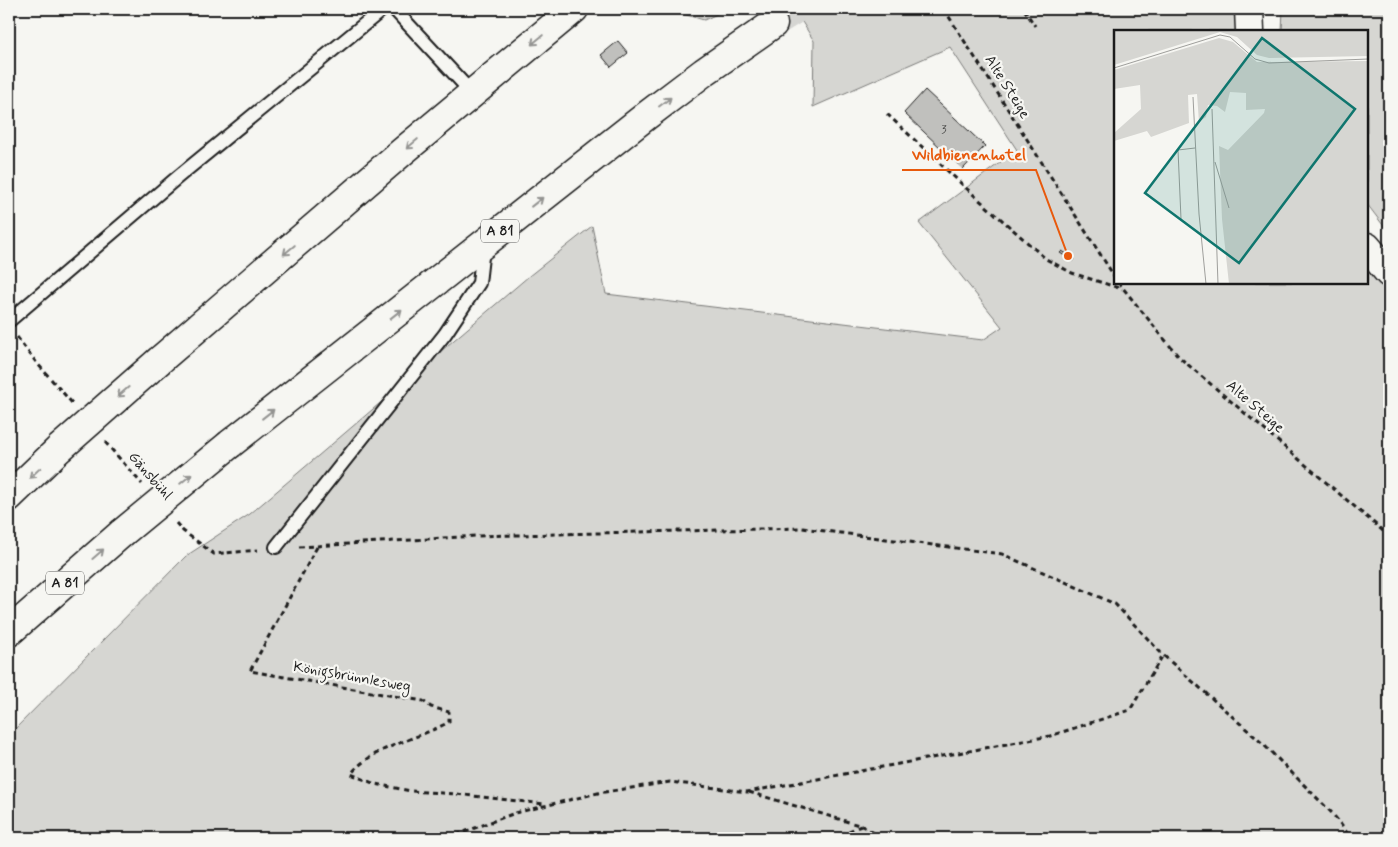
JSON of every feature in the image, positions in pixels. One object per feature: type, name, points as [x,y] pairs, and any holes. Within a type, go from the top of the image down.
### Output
[{"type":"main road","points":[[9,497],[60,448],[160,360],[402,152],[574,9]]},
{"type":"main road","points":[[1250,9],[1250,30]]},
{"type":"main road","name":"A 81","points":[[9,632],[122,533],[230,444],[660,105],[773,24]]},
{"type":"main road","points":[[1368,248],[1389,273]]},
{"type":"lane","points":[[9,320],[179,176],[383,9]]},
{"type":"lane","points":[[394,9],[473,94]]},
{"type":"lane","points":[[276,547],[444,334],[479,283],[484,244]]},
{"type":"path","name":"Alte Steige","points":[[944,9],[1114,276]]},
{"type":"path","points":[[1024,9],[1034,26]]},
{"type":"path","points":[[887,114],[1046,259],[1072,274],[1122,289]]},
{"type":"path","name":"Alte Steige","points":[[1119,284],[1180,357],[1389,536]]},
{"type":"path","points":[[14,333],[74,406]]},
{"type":"path","name":"Gänsbühl","points":[[100,436],[144,487]]},
{"type":"path","name":"Gänsbühl","points":[[170,516],[183,531],[214,554],[250,552],[276,547],[317,547],[476,536],[802,528],[1002,554],[1116,604],[1163,655],[1262,743],[1332,813],[1351,838]]},
{"type":"path","name":"Königsbrünnlesweg","points":[[317,547],[250,671],[422,701],[431,707],[449,712],[449,722],[431,732],[384,749],[359,764],[351,774],[375,784],[411,791],[546,804]]},
{"type":"path","points":[[748,792],[1050,736],[1130,710],[1163,655]]},
{"type":"path","points":[[448,838],[515,813],[546,804],[598,793],[670,782],[748,792],[862,826],[883,838]]},
{"type":"path","points":[[832,838],[862,826]]},
{"type":"shaded area","points":[[665,9],[728,9],[704,20]]},
{"type":"shaded area","points":[[794,9],[1239,9],[1240,30],[1114,30],[1114,284],[1368,284],[1368,269],[1389,295],[1389,838],[9,838],[9,735],[186,556],[250,514],[529,276],[592,226],[606,294],[983,340],[1002,327],[919,223],[1017,150],[950,47],[813,107],[814,41]]},
{"type":"shaded area","points":[[1283,9],[1389,9],[1389,233],[1368,205],[1368,30],[1282,30]]},
{"type":"building","points":[[618,41],[628,53],[611,67],[601,55]]},
{"type":"building","points":[[925,90],[985,146],[963,169],[904,113]]},
{"type":"building","points":[[1062,251],[1075,259],[1073,261],[1060,253]]},
{"type":"tunnel","points":[[773,24],[797,9]]},
{"type":"place","name":"Wildbienenhotel","points":[[1068,256]]}]
